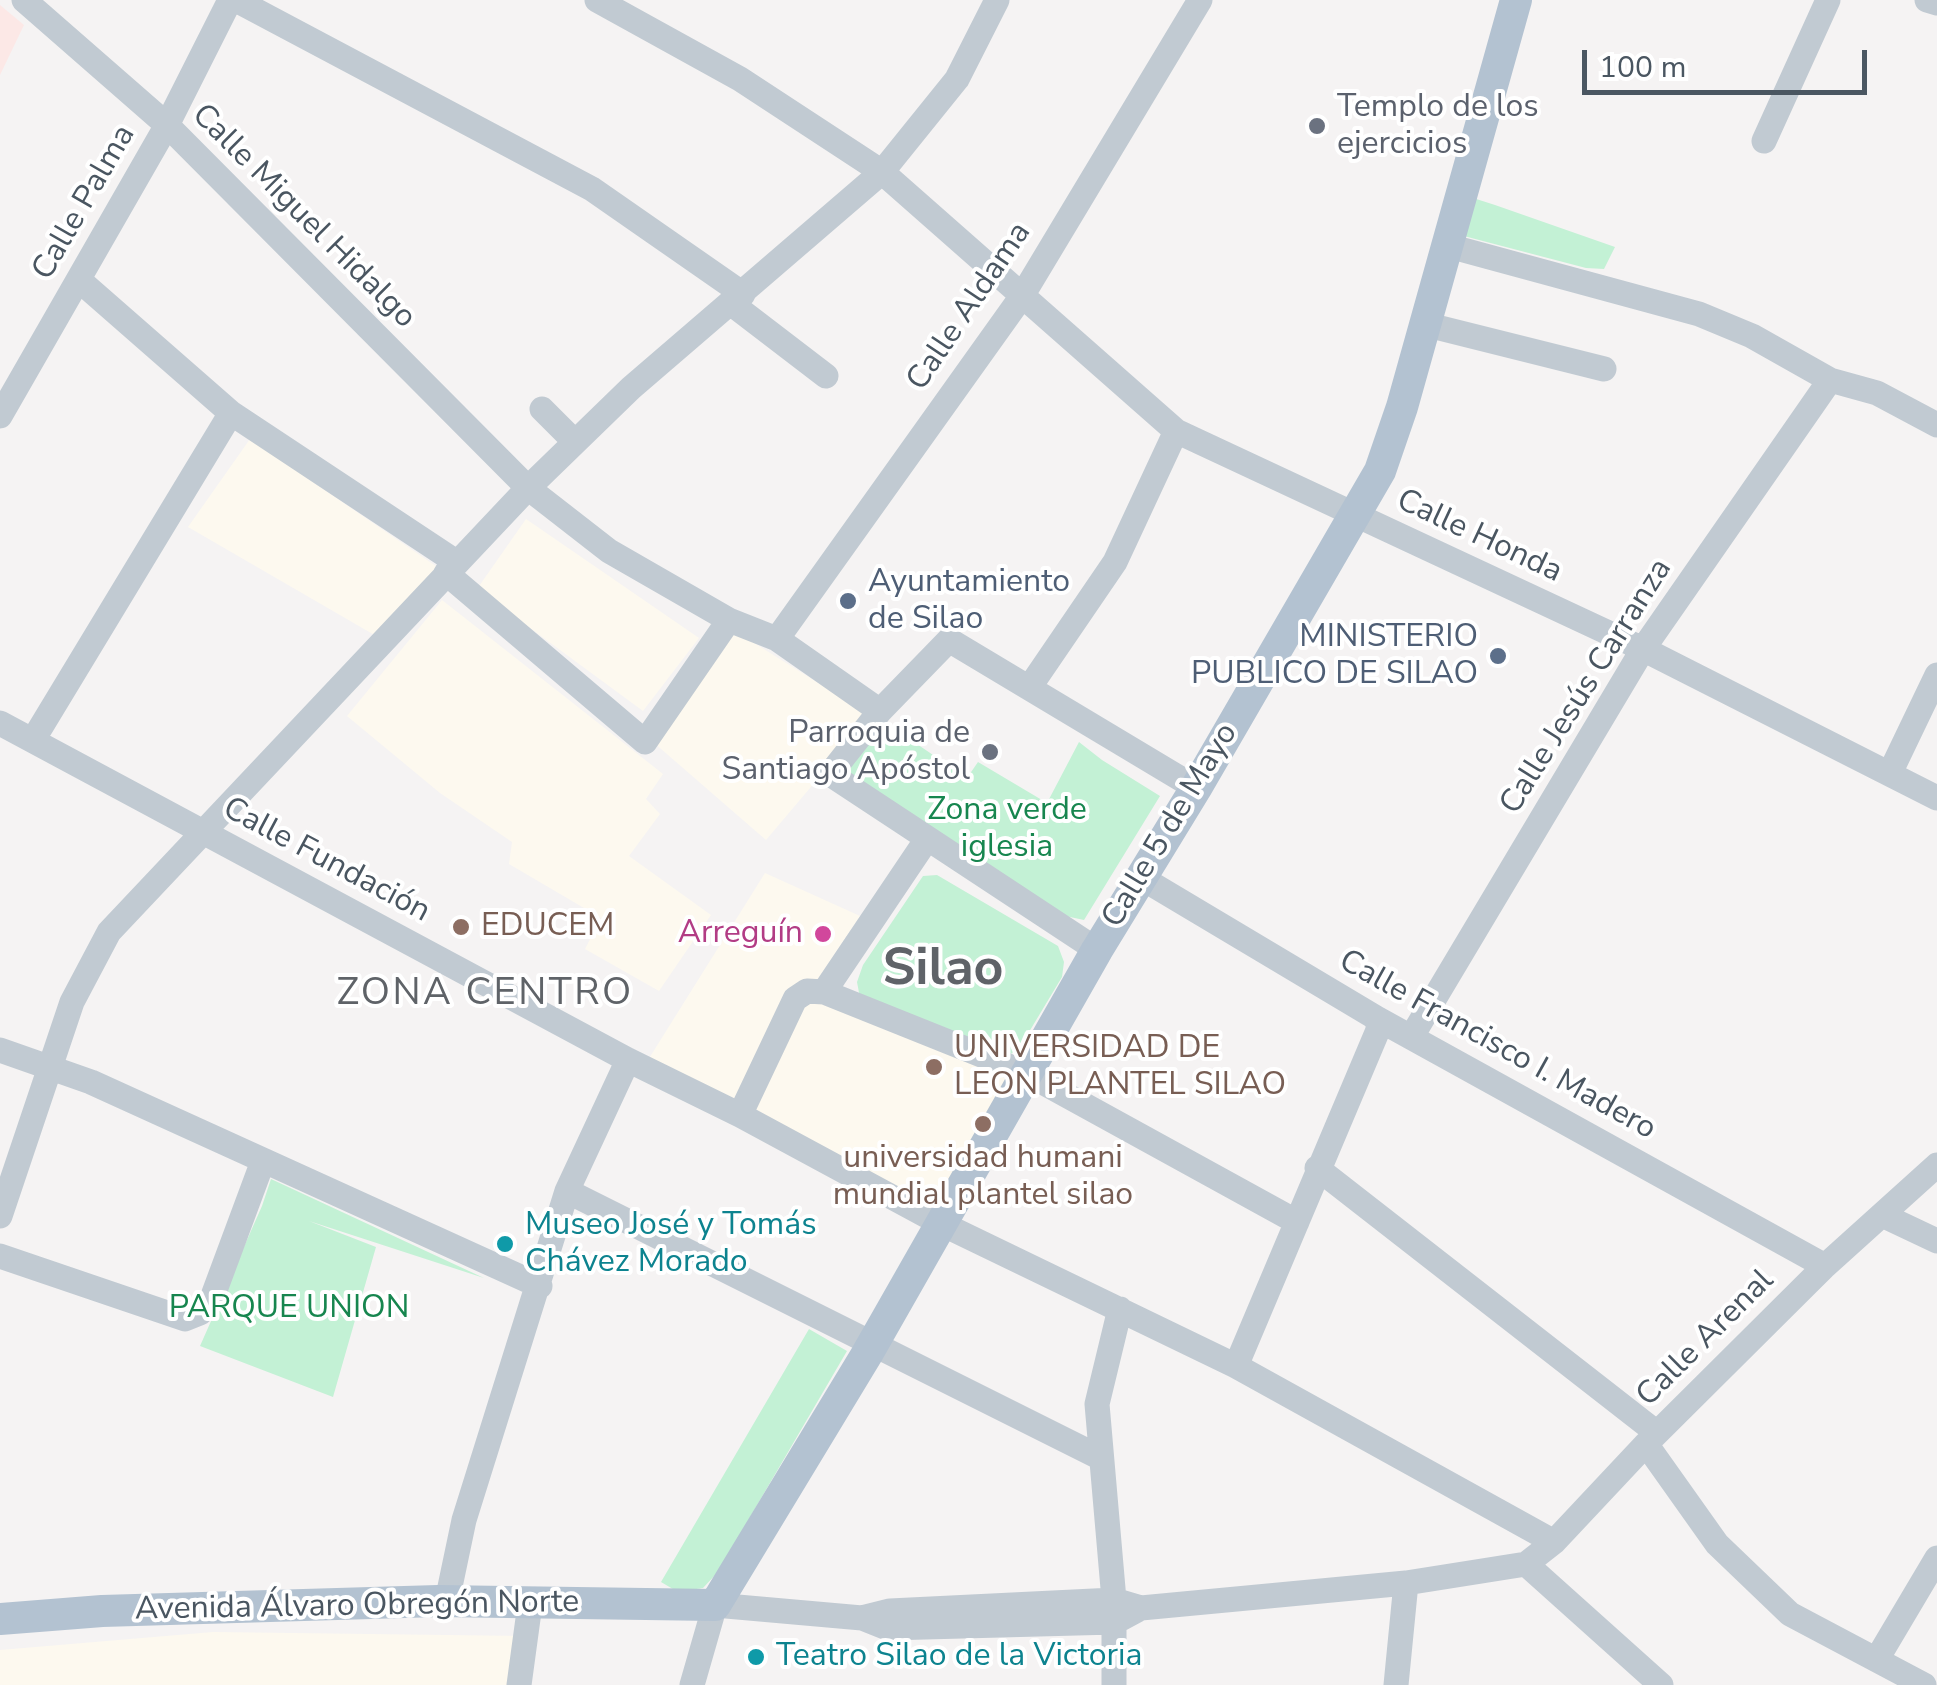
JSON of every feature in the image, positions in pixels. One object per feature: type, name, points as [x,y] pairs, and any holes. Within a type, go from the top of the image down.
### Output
[{"type":"main road","name":"Calle 5 de Mayo","points":[[715,1605],[871,1346],[1097,950],[1196,788],[1380,470],[1402,407],[1516,0]]},
{"type":"main road","name":"Avenida Álvaro Obregón Norte","points":[[0,1619],[102,1610],[447,1601],[715,1605]]},
{"type":"street","name":"Calle Miguel Hidalgo","points":[[24,0],[167,125],[528,488],[609,550],[729,620],[778,640],[880,711]]},
{"type":"street","name":"Calle Palma","points":[[3,405],[79,280],[233,0]]},
{"type":"street","points":[[233,0],[592,189],[737,299],[826,376]]},
{"type":"street","name":"Calle Honda","points":[[597,0],[740,79],[882,172],[1176,431],[1642,650],[1937,798]]},
{"type":"street","points":[[0,1216],[72,1002],[109,932],[528,488],[631,388],[882,172],[957,78],[997,0]]},
{"type":"street","name":"Calle Aldama","points":[[778,640],[1022,296],[1200,0]]},
{"type":"street","points":[[1764,141],[1828,0]]},
{"type":"street","points":[[1927,0],[1937,3]]},
{"type":"street","points":[[1445,245],[1699,314],[1752,336],[1830,380],[1877,394],[1937,425]]},
{"type":"street","points":[[79,280],[232,413],[451,568],[646,742],[729,620]]},
{"type":"street","points":[[1424,324],[1604,369]]},
{"type":"street","name":"Calle Jesús Carranza","points":[[1412,1036],[1642,650],[1830,380]]},
{"type":"street","points":[[542,409],[576,442]]},
{"type":"street","points":[[33,740],[232,413]]},
{"type":"street","points":[[1029,688],[1115,562],[1176,431]]},
{"type":"street","points":[[1097,950],[830,774],[880,711],[949,640],[1196,788]]},
{"type":"street","points":[[1890,773],[1937,674]]},
{"type":"street","name":"Calle Fundación","points":[[0,723],[940,1223],[1236,1366],[1554,1542]]},
{"type":"street","points":[[824,992],[927,839]]},
{"type":"street","name":"Calle Francisco I. Madero","points":[[1140,877],[1378,1020],[1825,1266]]},
{"type":"street","points":[[740,1115],[794,999],[807,991],[824,992],[1026,1073],[1297,1222]]},
{"type":"street","points":[[1236,1366],[1378,1030],[1378,1020]]},
{"type":"street","points":[[0,1050],[91,1082],[540,1286]]},
{"type":"street","points":[[447,1601],[464,1520],[567,1191],[628,1060]]},
{"type":"street","points":[[0,1256],[185,1320],[200,1313],[211,1301],[263,1161]]},
{"type":"street","name":"Calle Arenal","points":[[1526,1564],[1554,1542],[1825,1266],[1937,1165]]},
{"type":"street","points":[[1317,1168],[1652,1438],[1718,1544],[1790,1614],[1924,1685]]},
{"type":"street","points":[[567,1191],[1101,1458]]},
{"type":"street","points":[[1882,1216],[1937,1241]]},
{"type":"street","points":[[1114,1685],[1114,1611],[1097,1404],[1120,1309]]},
{"type":"street","points":[[1877,1658],[1937,1558]]},
{"type":"street","points":[[692,1685],[715,1605],[862,1618],[890,1610],[1114,1611],[1406,1582],[1526,1564],[1661,1685]]},
{"type":"street","points":[[1396,1685],[1406,1582]]},
{"type":"street","points":[[519,1685],[530,1604]]},
{"type":"shaded area","points":[[0,5],[24,25],[0,75]]},
{"type":"shaded area","points":[[250,439],[446,573],[383,640],[188,527]]},
{"type":"shaded area","points":[[526,519],[699,638],[643,711],[477,589]]},
{"type":"shaded area","points":[[442,600],[663,774],[646,799],[660,814],[629,856],[711,915],[659,991],[585,949],[601,918],[509,864],[512,842],[440,793],[347,716]]},
{"type":"shaded area","points":[[735,631],[871,716],[766,840],[653,742]]},
{"type":"shaded area","points":[[765,873],[860,916],[734,1105],[648,1060]]},
{"type":"shaded area","points":[[807,991],[1021,1083],[940,1215],[752,1111]]},
{"type":"shaded area","points":[[213,1632],[525,1636],[519,1685],[0,1685],[0,1650]]},
{"type":"green space","points":[[1470,197],[1615,247],[1604,269],[1586,268],[1460,235]]},
{"type":"green space","name":"Zona verde iglesia","points":[[883,721],[967,778],[978,762],[1047,803],[1079,742],[1160,796],[1084,920],[1056,914],[841,771]]},
{"type":"green space","points":[[937,875],[1058,946],[1064,962],[1062,977],[1020,1047],[1008,1056],[860,998],[857,982],[863,965],[923,876]]},
{"type":"green space","name":"PARQUE UNION","points":[[271,1179],[484,1278],[309,1221],[376,1247],[333,1397],[200,1346]]},
{"type":"green space","points":[[809,1329],[847,1351],[718,1572],[703,1588],[678,1592],[661,1582]]},
{"type":"place","name":"Templo de los ejercicios","points":[[1317,126]]},
{"type":"place","name":"Ayuntamiento de Silao","points":[[848,601]]},
{"type":"place","name":"MINISTERIO PUBLICO DE SILAO","points":[[1498,656]]},
{"type":"place","name":"Parroquia de Santiago Apóstol","points":[[990,752]]},
{"type":"place","name":"EDUCEM","points":[[461,927]]},
{"type":"place","name":"Arreguín","points":[[823,934]]},
{"type":"place","name":"UNIVERSIDAD DE LEON PLANTEL SILAO","points":[[934,1067]]},
{"type":"place","name":"universidad humani mundial plantel silao","points":[[983,1124]]},
{"type":"place","name":"Museo José y Tomás Chávez Morado","points":[[505,1244]]},
{"type":"place","name":"Teatro Silao de la Victoria","points":[[756,1657]]},
{"type":"district","name":"Silao","points":[[943,971]]},
{"type":"district","name":"ZONA CENTRO","points":[[485,995]]}]
